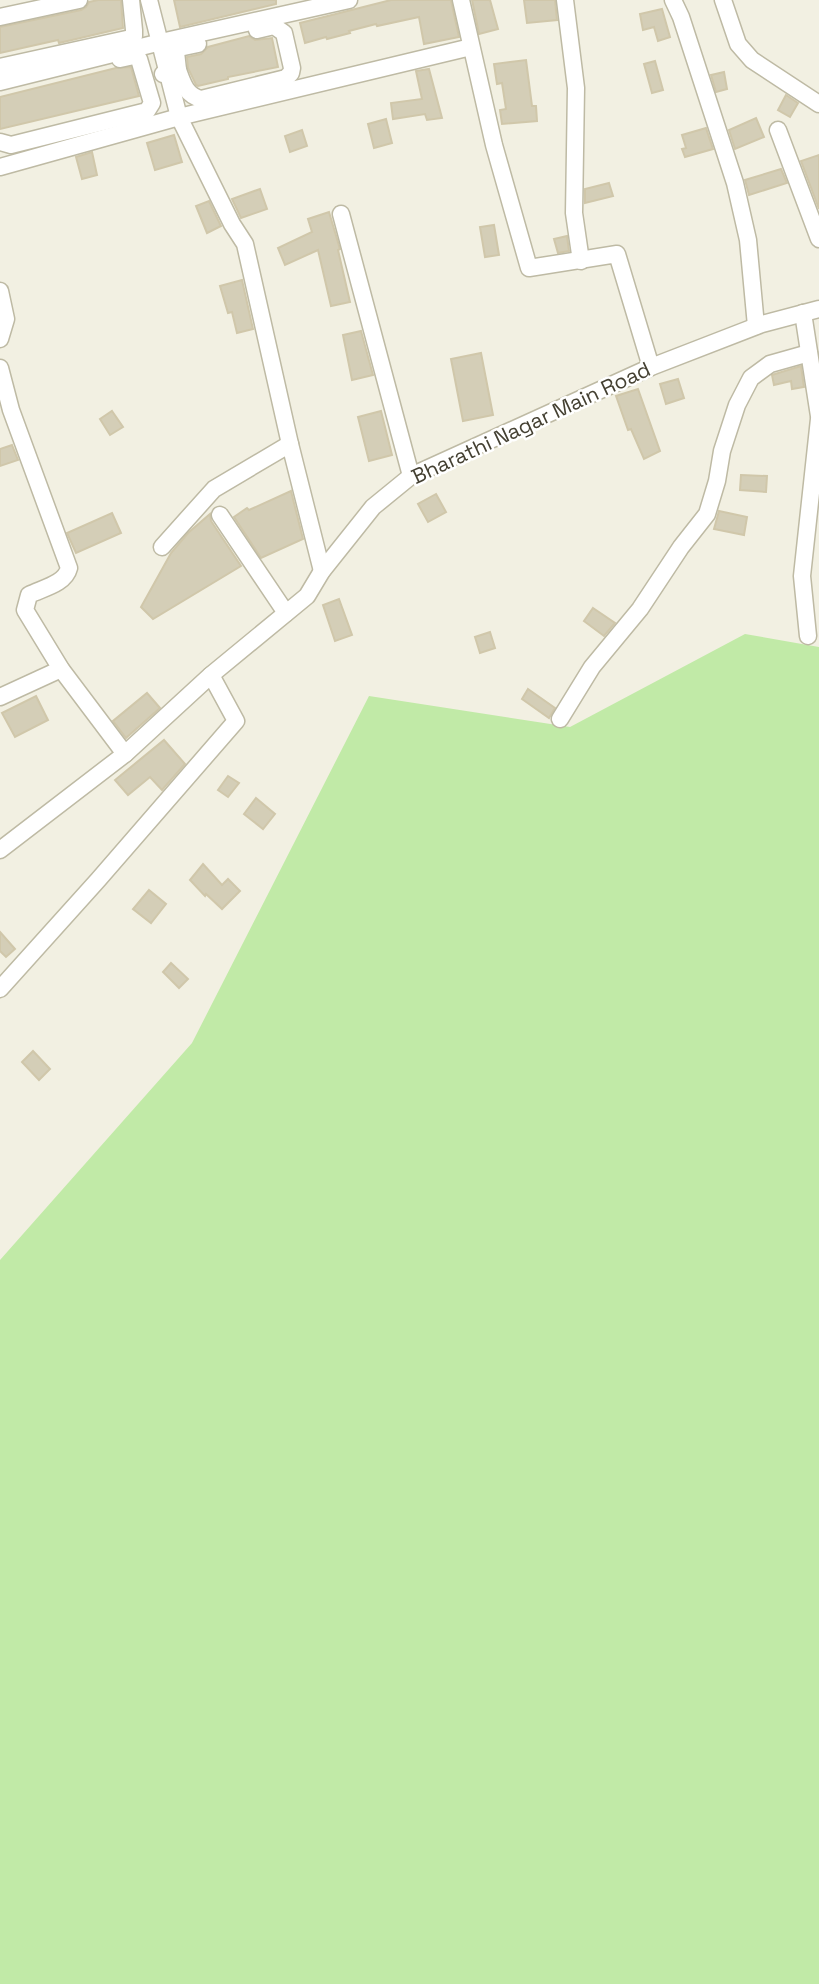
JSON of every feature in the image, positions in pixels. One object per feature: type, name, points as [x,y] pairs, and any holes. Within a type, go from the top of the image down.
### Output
[{"type":"street","points":[[0,15],[52,0]]},
{"type":"street","points":[[0,15],[79,0]]},
{"type":"street","points":[[0,84],[161,42],[349,0]]},
{"type":"street","points":[[461,0],[494,145],[528,268],[617,254],[651,367]]},
{"type":"street","points":[[565,0],[576,88],[574,213],[581,261]]},
{"type":"street","points":[[673,0],[681,17],[735,183],[748,240],[756,326]]},
{"type":"street","points":[[723,0],[738,44],[752,60],[819,104]]},
{"type":"street","points":[[0,66],[131,38],[134,36],[132,5],[150,2],[173,72],[179,117],[232,224],[245,244],[322,571]]},
{"type":"street","points":[[274,26],[284,33],[292,68],[286,78],[201,99],[194,97],[173,72],[179,48],[274,26]]},
{"type":"street","points":[[0,167],[179,117],[471,47]]},
{"type":"street","points":[[0,84],[134,56],[139,59],[152,103],[147,111],[11,145],[0,142]]},
{"type":"street","points":[[145,77],[173,72]]},
{"type":"street","points":[[778,130],[819,239]]},
{"type":"street","points":[[341,214],[411,476]]},
{"type":"street","points":[[0,290],[6,319],[0,339]]},
{"type":"street","points":[[808,636],[802,576],[817,481],[819,417],[809,352],[811,311]]},
{"type":"street","name":"Bharathi Nagar Main Road","points":[[0,849],[125,754],[211,675],[307,596],[322,571],[373,507],[411,476],[651,367],[756,326],[811,311]]},
{"type":"street","points":[[559,719],[592,667],[640,609],[681,547],[707,514],[722,451],[737,405],[751,378],[771,364],[809,352]]},
{"type":"street","points":[[0,368],[11,410],[69,568],[63,580],[29,594],[25,610],[61,669],[125,754]]},
{"type":"street","points":[[162,547],[214,489],[290,444]]},
{"type":"street","points":[[220,515],[286,613]]},
{"type":"street","points":[[0,697],[61,669]]},
{"type":"street","points":[[0,989],[236,721],[211,675]]},
{"type":"green space","points":[[745,634],[819,647],[819,1984],[0,1984],[0,1260],[192,1043],[369,696],[570,727]]},
{"type":"building","points":[[121,0],[123,28],[0,53],[0,27],[81,10],[89,2]]},
{"type":"building","points":[[174,0],[276,0],[276,4],[180,27]]},
{"type":"building","points":[[391,0],[451,0],[459,37],[424,44],[419,17],[377,26],[376,24],[305,43],[300,23]]},
{"type":"building","points":[[472,0],[490,0],[498,29],[479,34]]},
{"type":"building","points":[[524,0],[555,0],[557,20],[527,23]]},
{"type":"building","points":[[662,9],[670,37],[658,41],[654,27],[643,30],[640,14]]},
{"type":"building","points":[[249,36],[255,40],[272,38],[278,67],[196,85],[188,68],[187,57],[201,54],[208,47]]},
{"type":"building","points":[[526,60],[532,106],[536,106],[537,121],[502,124],[500,110],[506,109],[502,83],[497,84],[494,64]]},
{"type":"building","points":[[655,61],[663,90],[652,93],[644,64]]},
{"type":"building","points":[[131,67],[139,96],[0,129],[0,97],[116,68]]},
{"type":"building","points":[[429,69],[442,118],[427,120],[425,114],[393,119],[391,103],[422,99],[416,71]]},
{"type":"building","points":[[724,72],[727,89],[716,92],[711,75]]},
{"type":"building","points":[[786,95],[798,103],[790,117],[778,110]]},
{"type":"building","points":[[756,118],[764,137],[735,149],[729,130]]},
{"type":"building","points":[[386,119],[392,143],[374,148],[368,124]]},
{"type":"building","points":[[706,128],[713,149],[685,157],[682,149],[686,148],[682,135]]},
{"type":"building","points":[[302,130],[307,146],[290,152],[285,136]]},
{"type":"building","points":[[174,135],[182,162],[155,170],[147,143]]},
{"type":"building","points":[[92,152],[97,175],[82,179],[76,157]]},
{"type":"building","points":[[819,155],[819,209],[801,161]]},
{"type":"building","points":[[781,169],[787,183],[749,195],[745,180]]},
{"type":"building","points":[[609,183],[613,196],[585,203],[585,189]]},
{"type":"building","points":[[260,189],[267,209],[241,218],[232,199]]},
{"type":"building","points":[[209,201],[221,226],[207,233],[196,206]]},
{"type":"building","points":[[329,212],[340,249],[338,250],[350,302],[331,306],[318,250],[285,265],[278,248],[312,232],[308,219]]},
{"type":"building","points":[[494,225],[499,255],[485,257],[480,227]]},
{"type":"building","points":[[567,236],[569,251],[558,253],[554,239]]},
{"type":"building","points":[[242,280],[253,329],[237,333],[232,312],[228,313],[220,286]]},
{"type":"building","points":[[361,331],[373,375],[352,380],[343,335]]},
{"type":"building","points":[[481,353],[493,415],[463,421],[451,359]]},
{"type":"building","points":[[801,366],[804,387],[792,389],[791,381],[774,385],[772,375]]},
{"type":"building","points":[[678,379],[684,398],[666,404],[660,384]]},
{"type":"building","points":[[638,389],[660,451],[644,459],[631,429],[628,430],[616,396]]},
{"type":"building","points":[[112,411],[123,427],[110,435],[100,419]]},
{"type":"building","points":[[381,411],[392,455],[369,461],[358,417]]},
{"type":"building","points":[[12,445],[18,460],[0,466],[0,449]]},
{"type":"building","points":[[741,475],[767,476],[766,492],[740,490]]},
{"type":"building","points":[[291,491],[303,539],[261,558],[234,517],[247,508],[249,510]]},
{"type":"building","points":[[436,494],[446,512],[428,522],[418,504]]},
{"type":"building","points":[[719,511],[747,517],[744,535],[714,529]]},
{"type":"building","points":[[112,513],[121,533],[76,553],[67,533]]},
{"type":"building","points":[[210,514],[211,521],[241,566],[153,619],[141,607],[171,553],[188,533]]},
{"type":"building","points":[[339,599],[352,635],[335,641],[323,605]]},
{"type":"building","points":[[593,608],[615,623],[604,636],[584,621]]},
{"type":"building","points":[[490,632],[495,648],[480,653],[475,637]]},
{"type":"building","points":[[528,689],[555,708],[549,718],[522,699]]},
{"type":"building","points":[[147,693],[160,708],[126,738],[113,721]]},
{"type":"building","points":[[36,696],[48,720],[15,737],[2,713]]},
{"type":"building","points":[[164,740],[185,764],[162,790],[150,777],[128,795],[115,780]]},
{"type":"building","points":[[228,776],[239,783],[228,797],[218,790]]},
{"type":"building","points":[[256,798],[275,814],[263,829],[244,814]]},
{"type":"building","points":[[203,864],[222,885],[228,879],[240,891],[222,909],[190,880]]},
{"type":"building","points":[[149,890],[166,904],[151,923],[133,909]]},
{"type":"building","points":[[0,932],[15,949],[6,957],[0,951]]},
{"type":"building","points":[[171,963],[188,979],[179,988],[163,972]]},
{"type":"building","points":[[33,1051],[50,1069],[39,1080],[22,1062]]}]
